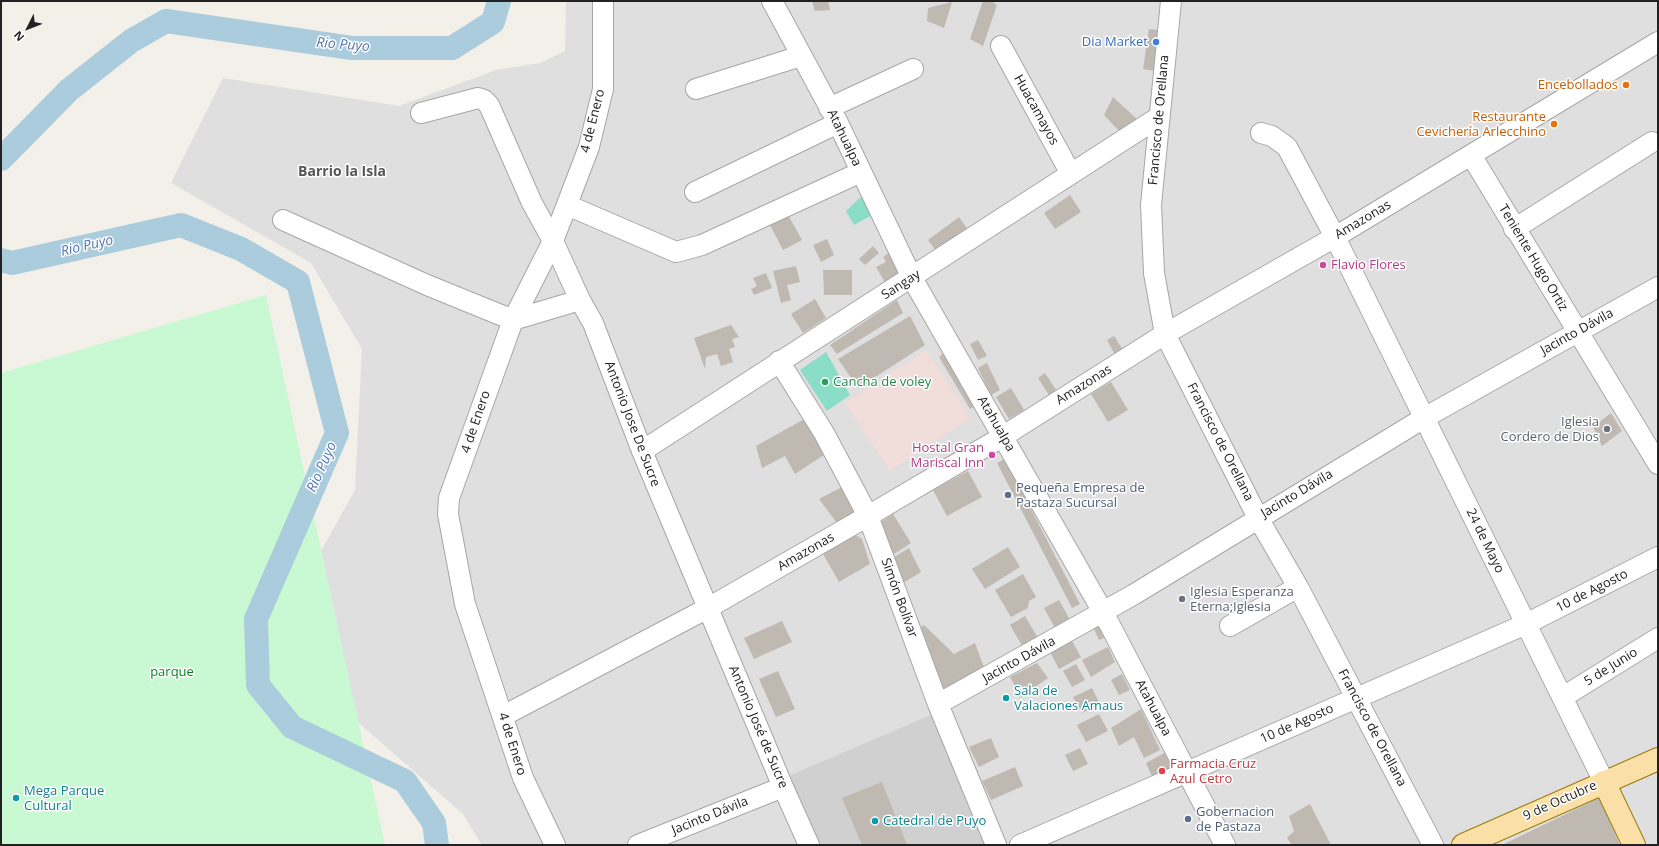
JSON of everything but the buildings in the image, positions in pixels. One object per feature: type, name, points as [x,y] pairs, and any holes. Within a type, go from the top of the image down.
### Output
[{"type":"main road","name":"9 de Octubre","points":[[1462,845],[1658,759]]},
{"type":"main road","name":"24 de Mayo","points":[[1604,782],[1634,845]]},
{"type":"street","name":"4 de Enero","points":[[555,845],[523,778],[465,604],[448,514],[449,498],[466,428],[513,320],[553,241],[589,147],[603,89],[604,1]]},
{"type":"street","name":"Atahualpa","points":[[772,1],[833,115],[912,278],[1103,612],[1225,845]]},
{"type":"street","name":"Francisco de Orellana","points":[[1170,1],[1152,212],[1154,273],[1165,334],[1258,518],[1298,587],[1433,845]]},
{"type":"street","name":"Amazonas","points":[[503,716],[708,608],[868,516],[1002,436],[1165,334],[1335,237],[1658,42]]},
{"type":"street","name":"Huacamayos","points":[[1001,46],[1071,174]]},
{"type":"street","points":[[696,89],[801,56]]},
{"type":"street","points":[[695,192],[913,69]]},
{"type":"street","name":"Antonio Jose De Sucre","points":[[420,113],[478,98],[484,100],[489,105],[532,203],[553,241],[580,300],[593,323],[642,451],[708,608]]},
{"type":"street","name":"Sangay","points":[[642,451],[779,361],[912,278],[1159,118]]},
{"type":"street","name":"24 de Mayo","points":[[1261,133],[1272,136],[1287,147],[1335,237],[1604,782]]},
{"type":"street","points":[[1514,229],[1652,142]]},
{"type":"street","name":"Teniente Hugo Ortiz","points":[[1471,155],[1514,229],[1658,464]]},
{"type":"street","points":[[567,205],[676,252],[702,245],[861,172]]},
{"type":"street","points":[[283,220],[427,285],[513,320],[580,300]]},
{"type":"street","name":"Jacinto Dávila","points":[[938,704],[1103,612],[1424,418],[1658,287]]},
{"type":"street","name":"Simón Bolívar","points":[[779,361],[824,433],[868,516],[938,704],[996,845]]},
{"type":"street","name":"10 de Agosto","points":[[1020,845],[1526,624],[1658,557]]},
{"type":"street","points":[[1230,626],[1298,587]]},
{"type":"street","name":"Antonio José de Sucre","points":[[708,608],[809,845]]},
{"type":"street","name":"5 de Junio","points":[[1563,697],[1658,638]]},
{"type":"street","name":"Jacinto Dávila","points":[[638,845],[783,787]]},
{"type":"shaded area","points":[[566,1],[1658,1],[1658,845],[482,845],[463,814],[314,684],[278,628],[355,490],[362,349],[311,263],[171,183],[223,78],[399,106],[496,70],[540,63],[565,51]]},
{"type":"shaded area","points":[[926,350],[971,418],[890,471],[845,403]]},
{"type":"shaded area","points":[[931,715],[986,845],[815,845],[786,777]]},
{"type":"green space","points":[[866,192],[876,213],[854,225],[846,211]]},
{"type":"green space","name":"parque","points":[[266,295],[385,845],[1,845],[1,373]]},
{"type":"green space","name":"Cancha de voley","points":[[826,352],[850,395],[827,411],[800,370]]},
{"type":"waterway","name":"Rio Puyo","points":[[1,159],[69,90],[131,41],[166,21],[352,48],[452,48],[493,22],[499,1]]},
{"type":"waterway","name":"Rio Puyo","points":[[1,260],[12,263],[181,225],[241,249],[298,282],[337,433],[256,619],[258,685],[292,727],[405,781],[434,823],[437,845]]},
{"type":"place","name":"Dia Market","points":[[1156,42]]},
{"type":"place","name":"Encebollados","points":[[1626,85]]},
{"type":"place","name":"Restaurante Cevichería Arlecchino","points":[[1554,124]]},
{"type":"place","name":"Flavio Flores","points":[[1323,265]]},
{"type":"place","name":"Cancha de voley","points":[[825,382]]},
{"type":"place","name":"Iglesia Cordero de Dios","points":[[1607,429]]},
{"type":"place","name":"Hostal Gran Mariscal Inn","points":[[992,455]]},
{"type":"place","name":"Pequeña Empresa de Pastaza Sucursal","points":[[1008,495]]},
{"type":"place","name":"Iglesia Esperanza Eterna;Iglesia","points":[[1182,599]]},
{"type":"place","name":"Sala de Valaciones Amaus","points":[[1006,698]]},
{"type":"place","name":"Farmacia Cruz Azul Cetro","points":[[1162,771]]},
{"type":"place","name":"Mega Parque Cultural","points":[[16,798]]},
{"type":"place","name":"Gobernacion de Pastaza","points":[[1188,819]]},
{"type":"place","name":"Catedral de Puyo","points":[[875,821]]},
{"type":"district","name":"Barrio la Isla","points":[[342,172]]}]
